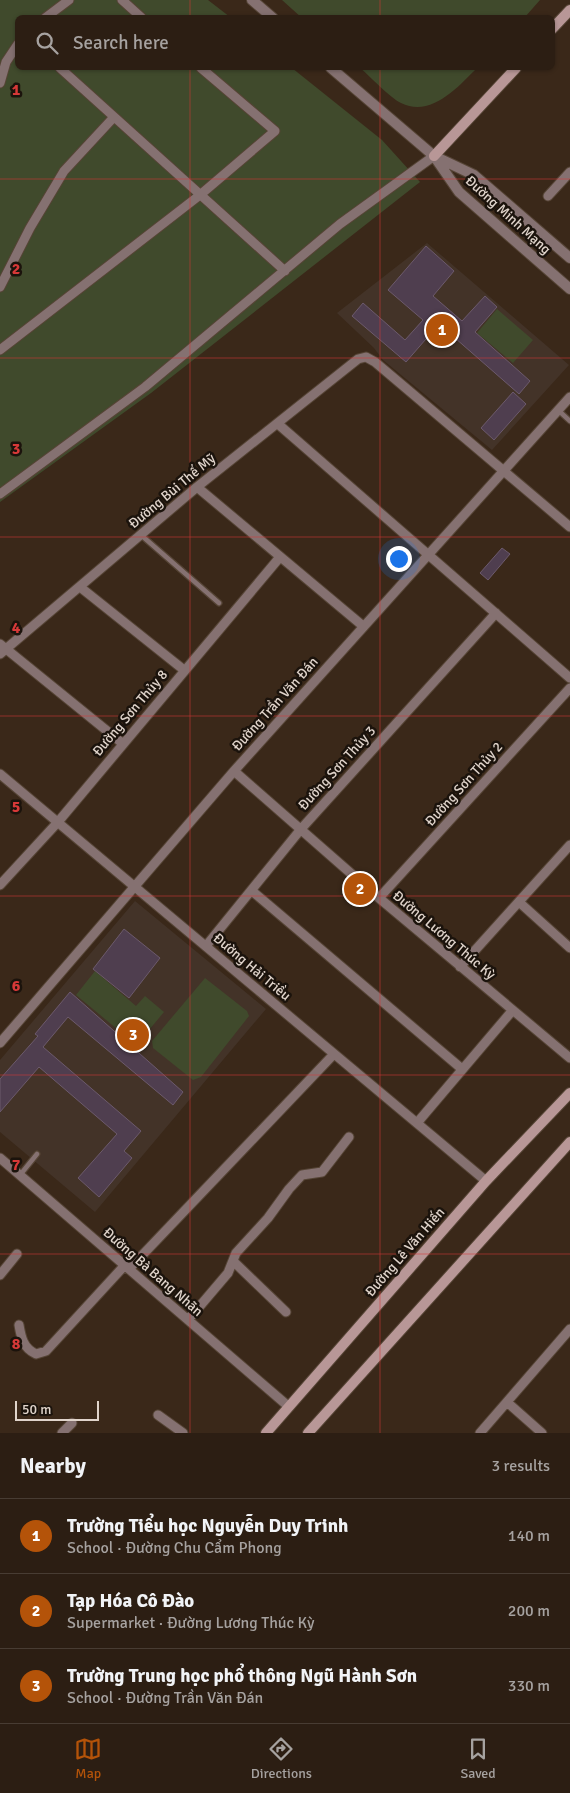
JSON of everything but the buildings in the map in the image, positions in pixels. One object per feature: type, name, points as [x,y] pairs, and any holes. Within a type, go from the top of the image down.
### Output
[{"type":"main road","points":[[555,26],[570,10]]},
{"type":"main road","points":[[434,156],[514,70]]},
{"type":"main road","name":"Đường Lê Văn Hiến","points":[[266,1433],[486,1181],[570,1093]]},
{"type":"main road","points":[[313,1431],[570,1142]]},
{"type":"street","points":[[50,15],[69,0]]},
{"type":"street","points":[[122,0],[139,15]]},
{"type":"street","points":[[252,0],[269,15]]},
{"type":"street","points":[[0,83],[6,62],[15,48]]},
{"type":"street","points":[[62,70],[285,271]]},
{"type":"street","points":[[0,350],[200,194],[275,131],[203,70]]},
{"type":"street","name":"Đường Minh Mạng","points":[[333,70],[434,156],[459,192],[570,289]]},
{"type":"street","points":[[0,287],[30,228],[64,172],[114,116]]},
{"type":"street","points":[[0,494],[145,388],[340,224],[434,156]]},
{"type":"street","name":"Đường Minh Mạng","points":[[434,156],[474,175],[570,258]]},
{"type":"street","points":[[548,196],[570,172]]},
{"type":"street","name":"Đường Bùi Thế Mỹ","points":[[2,649],[80,587],[197,487],[358,359],[366,358],[375,362],[502,470]]},
{"type":"street","name":"Đường Trần Văn Đán","points":[[0,1043],[234,771],[502,470],[570,397]]},
{"type":"street","points":[[278,424],[570,678]]},
{"type":"street","points":[[502,470],[570,527]]},
{"type":"street","points":[[197,487],[364,626]]},
{"type":"street","name":"Đường Sơn Thủy 8","points":[[0,885],[58,822],[122,743],[280,557]]},
{"type":"street","points":[[80,587],[184,670]]},
{"type":"street","name":"Đường Sơn Thủy 3","points":[[206,946],[300,829],[496,613]]},
{"type":"street","points":[[2,649],[122,743]]},
{"type":"street","name":"Đường Sơn Thủy 2","points":[[379,898],[570,688]]},
{"type":"street","name":"Đường Lương Thúc Kỳ","points":[[234,771],[379,898],[570,1058]]},
{"type":"street","name":"Đường Hải Triều","points":[[1,778],[58,822],[133,888],[206,946],[486,1181]]},
{"type":"street","points":[[460,967],[570,845]]},
{"type":"street","points":[[252,891],[462,1069]]},
{"type":"street","points":[[519,902],[570,948]]},
{"type":"street","points":[[417,1123],[512,1010]]},
{"type":"street","points":[[0,1028],[8,1035]]},
{"type":"street","points":[[19,1325],[21,1339],[28,1349],[36,1354],[46,1351],[334,1054]]},
{"type":"street","points":[[188,1320],[228,1273],[233,1261],[248,1239],[268,1218],[302,1175],[322,1172],[349,1137]]},
{"type":"street","name":"Đường Bà Bang Nhãn","points":[[0,1158],[288,1406]]},
{"type":"street","points":[[0,1275],[17,1254]]},
{"type":"street","points":[[233,1261],[286,1312]]},
{"type":"street","points":[[480,1433],[570,1329]]},
{"type":"street","points":[[507,1402],[542,1433]]},
{"type":"street","points":[[158,1415],[183,1433]]},
{"type":"street","points":[[62,1433],[72,1423]]},
{"type":"lane","points":[[558,410],[570,421]]},
{"type":"lane","points":[[141,535],[219,603]]},
{"type":"lane","points":[[20,1175],[37,1154]]},
{"type":"shaded area","points":[[427,243],[569,365],[492,450],[383,360],[374,348],[337,313]]},
{"type":"shaded area","points":[[135,901],[266,1009],[95,1212],[0,1132],[0,1060]]},
{"type":"green space","points":[[0,0],[208,0],[227,15],[15,15],[15,70],[294,70],[382,140],[420,182],[151,393],[0,502]]},
{"type":"green space","points":[[282,0],[540,0],[527,15],[299,15]]},
{"type":"green space","points":[[362,70],[475,70],[453,91],[433,104],[423,107],[412,107],[401,103]]},
{"type":"green space","points":[[497,309],[533,340],[513,363],[477,333]]},
{"type":"green space","points":[[95,971],[136,1006],[145,996],[164,1012],[139,1042],[120,1026],[117,1029],[76,995]]},
{"type":"green space","points":[[205,978],[247,1011],[249,1016],[201,1077],[193,1080],[153,1048],[152,1041]]},
{"type":"place","name":"Trường Tiểu học Nguyễn Duy Trinh","points":[[442,330]]},
{"type":"place","name":"Tạp Hóa Cô Đào","points":[[360,889]]},
{"type":"place","name":"Trường Trung học phổ thông Ngũ Hành Sơn","points":[[133,1035]]}]
